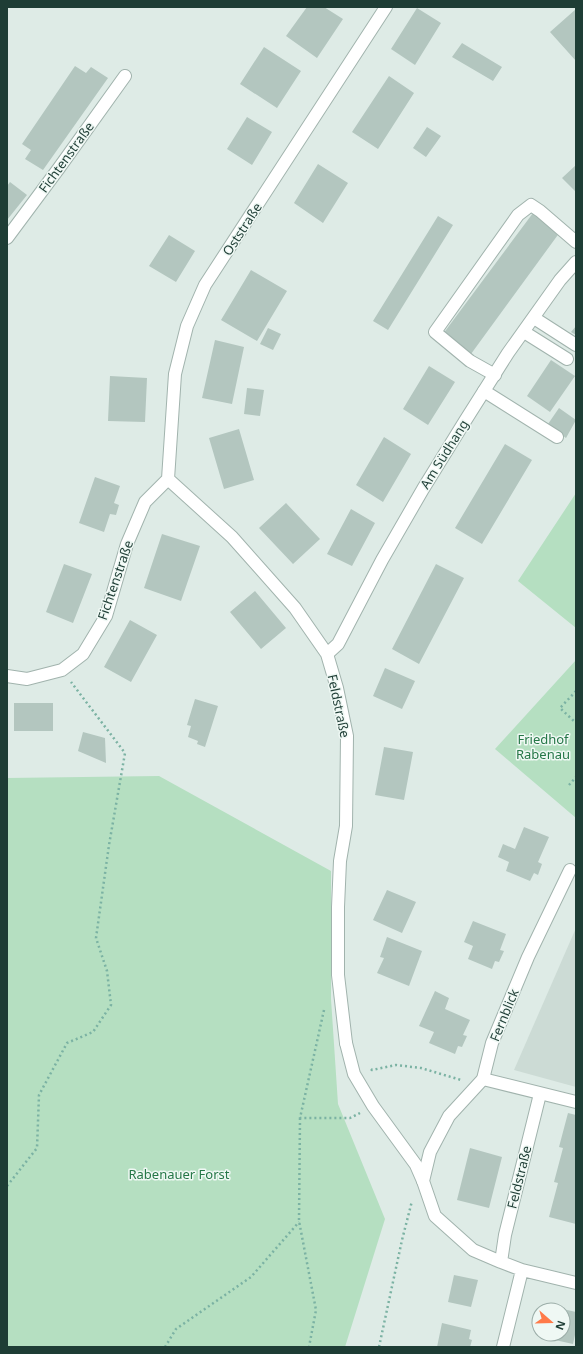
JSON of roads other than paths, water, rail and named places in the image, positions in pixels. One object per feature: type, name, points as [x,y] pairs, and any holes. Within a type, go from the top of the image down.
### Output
[{"type":"street","name":"Oststraße","points":[[168,479],[175,374],[187,326],[206,285],[386,7]]},
{"type":"street","name":"Fichtenstraße","points":[[7,238],[125,76]]},
{"type":"street","points":[[494,375],[470,361],[435,332],[518,215],[531,206],[540,211],[576,242]]},
{"type":"street","name":"Am Südhang","points":[[327,654],[338,644],[422,490],[494,375],[560,280],[576,262]]},
{"type":"street","points":[[534,318],[576,345]]},
{"type":"street","points":[[524,332],[567,360]]},
{"type":"street","points":[[484,391],[558,437]]},
{"type":"street","name":"Feldstraße","points":[[168,479],[232,537],[294,608],[327,654],[337,688],[347,736],[346,826],[340,861],[338,914],[338,975],[347,1047],[354,1074],[373,1106],[416,1165],[423,1181]]},
{"type":"street","name":"Fichtenstraße","points":[[7,676],[28,680],[62,670],[83,654],[106,616],[127,544],[145,502],[168,479]]},
{"type":"street","name":"Fernblick","points":[[423,1181],[430,1152],[449,1116],[483,1079],[492,1042],[528,957],[570,870]]},
{"type":"street","points":[[483,1079],[576,1102]]},
{"type":"street","name":"Feldstraße","points":[[501,1262],[505,1235],[540,1094]]},
{"type":"street","points":[[423,1181],[435,1216],[473,1250],[522,1270],[576,1283]]},
{"type":"street","points":[[503,1347],[522,1270]]},
{"type":"park label","name":"Friedhof Rabenau","points":[[543,746]]},
{"type":"park label","name":"Rabenauer Forst","points":[[179,1174]]}]
